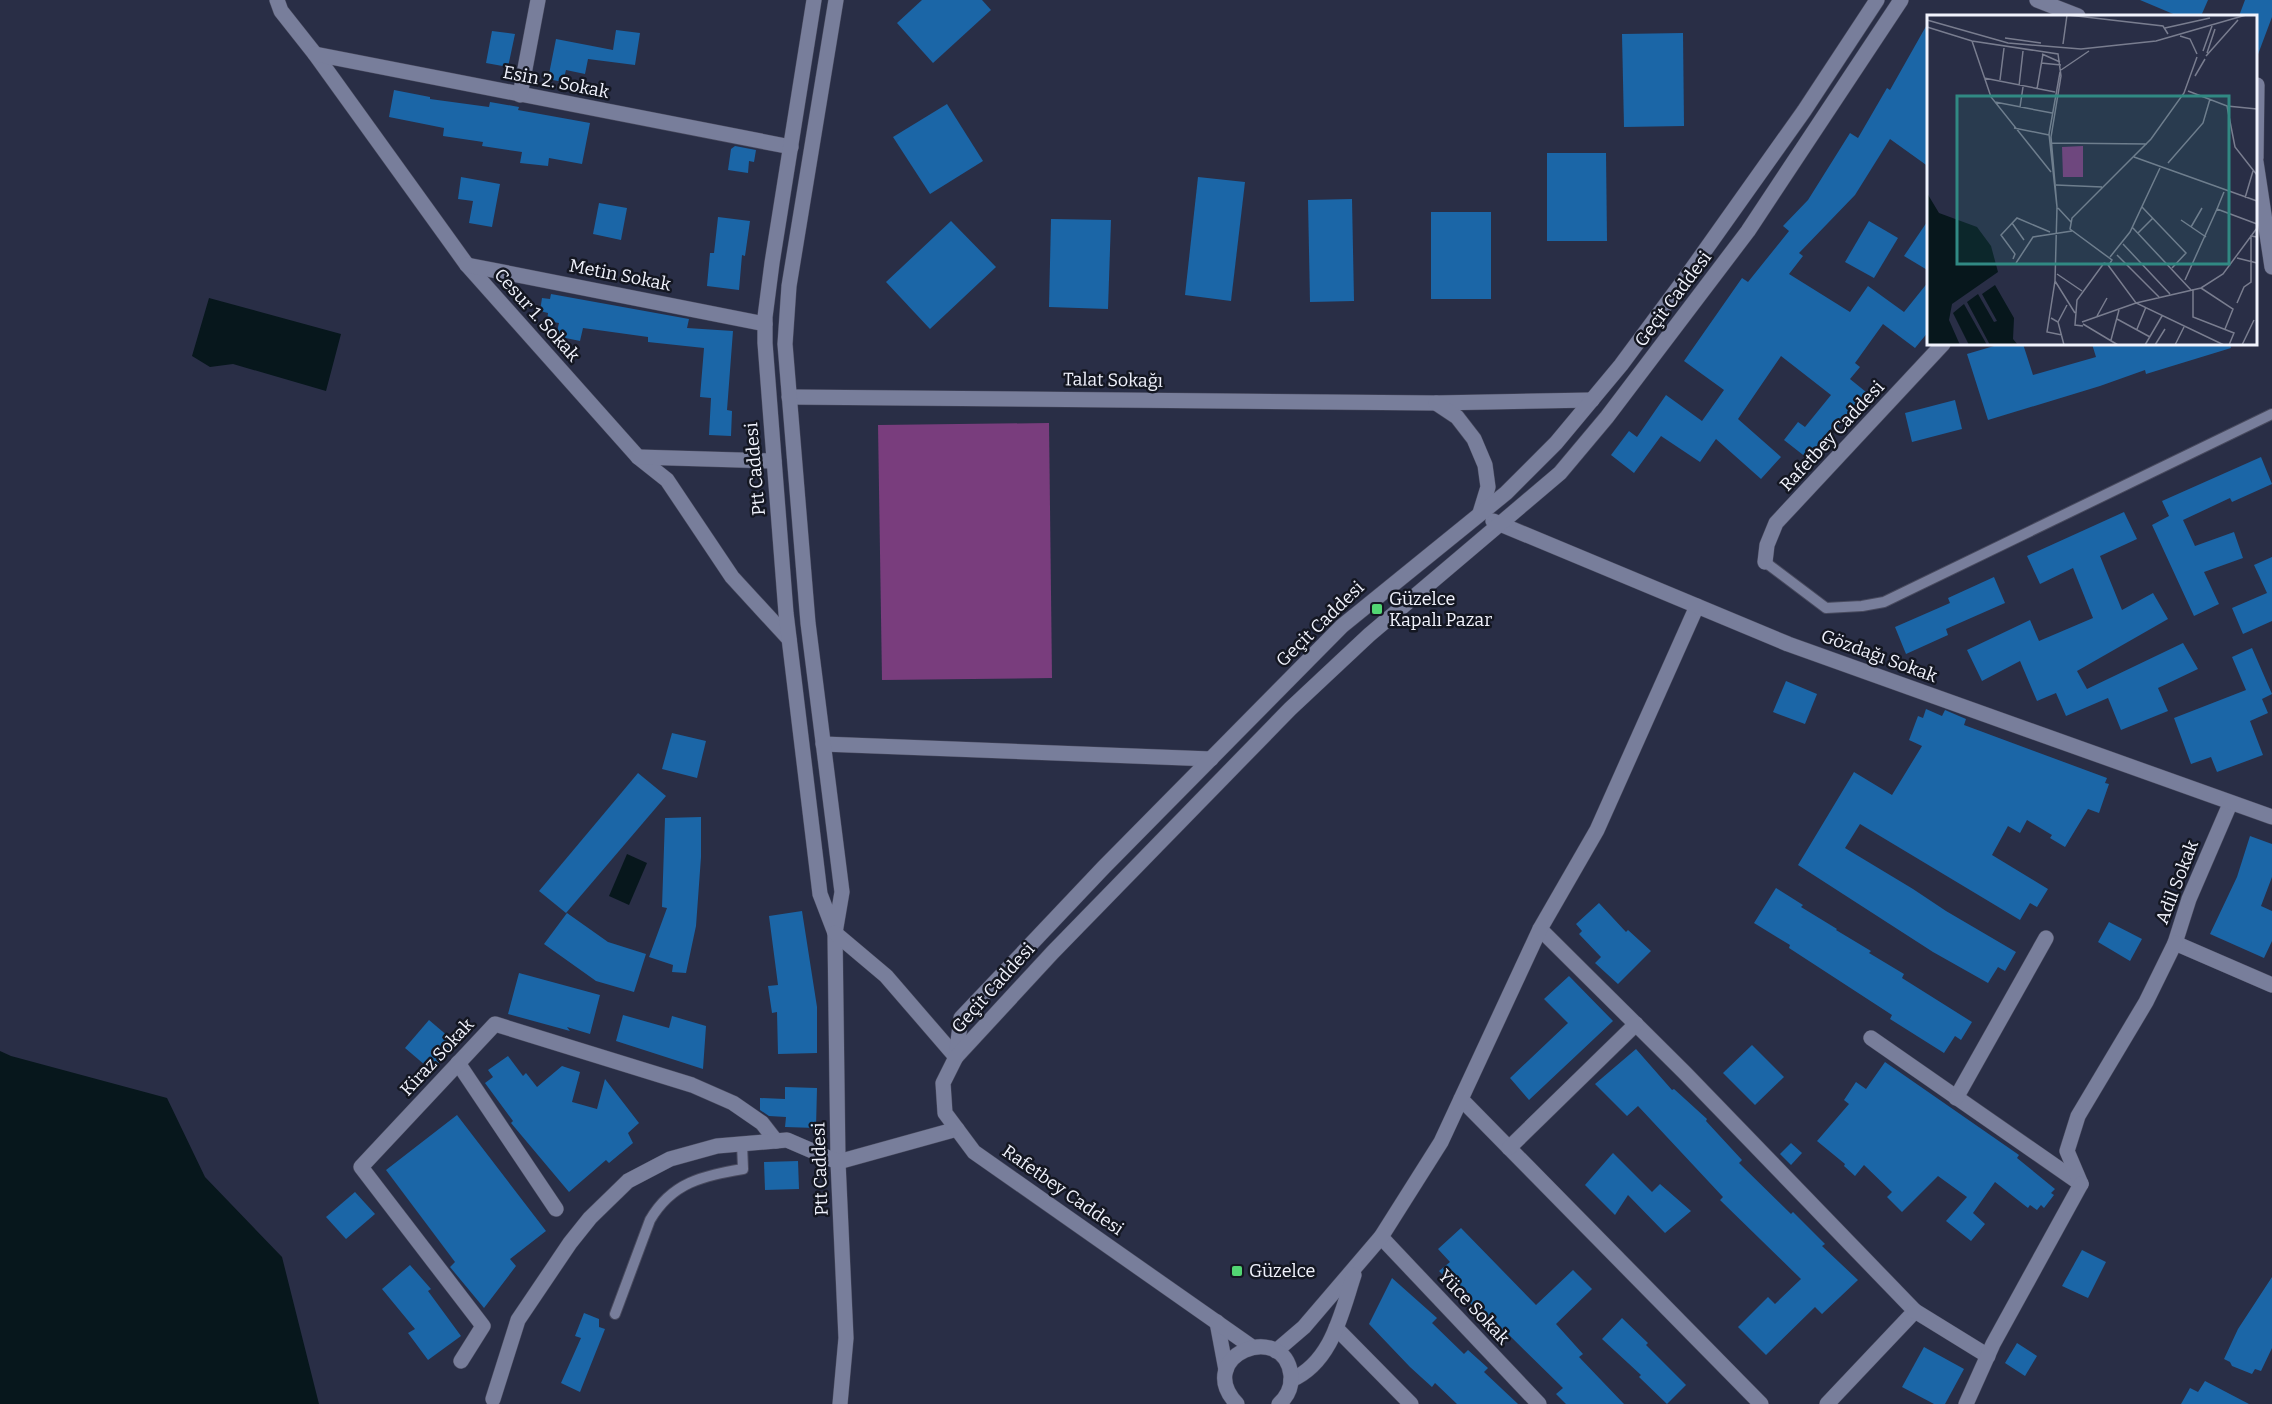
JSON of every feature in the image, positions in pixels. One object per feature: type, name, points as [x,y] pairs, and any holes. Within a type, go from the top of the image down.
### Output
[{"type":"street","name":"Cesur 1. Sokak","points":[[277,0],[281,11],[315,54],[467,266],[638,457],[667,480],[732,577],[789,639]]},
{"type":"street","points":[[520,95],[538,0]]},
{"type":"street","name":"Ptt Caddesi","points":[[814,0],[772,263],[765,324],[767,376],[789,639],[820,894],[835,933]]},
{"type":"street","name":"Ptt Caddesi","points":[[836,0],[789,286],[785,345],[808,623],[842,892],[835,933],[838,1162],[846,1338],[840,1404]]},
{"type":"street","name":"Geçit Caddesi","points":[[956,1057],[961,1018],[1104,867],[1342,626],[1506,493],[1556,443],[1622,365],[1684,280],[1804,111],[1877,0]]},
{"type":"street","name":"Geçit Caddesi","points":[[956,1057],[1061,943],[1290,709],[1369,635],[1560,473],[1607,417],[1748,231],[1901,0]]},
{"type":"street","points":[[2037,0],[2075,15]]},
{"type":"street","name":"Esin 2. Sokak","points":[[315,54],[791,147]]},
{"type":"street","points":[[2257,146],[2262,85]]},
{"type":"street","points":[[2257,169],[2272,267]]},
{"type":"street","name":"Metin Sokak","points":[[467,266],[765,324]]},
{"type":"street","name":"Rafetbey Caddesi","points":[[1765,562],[1767,545],[1776,524],[1942,345]]},
{"type":"street","name":"Talat Sokağı","points":[[789,397],[1436,403],[1592,400]]},
{"type":"street","points":[[1436,403],[1457,417],[1474,439],[1485,465],[1488,487],[1480,513]]},
{"type":"street","points":[[638,457],[774,461]]},
{"type":"street","name":"Gözdağı Sokak","points":[[1480,513],[1499,525],[1788,644],[2230,804],[2272,817]]},
{"type":"street","points":[[1276,1351],[1304,1327],[1381,1237],[1441,1142],[1540,928],[1597,830],[1697,606]]},
{"type":"street","points":[[823,744],[1211,759]]},
{"type":"street","name":"Adil Sokak","points":[[2230,804],[2189,899],[2175,943],[2272,985]]},
{"type":"street","points":[[1540,928],[1915,1311],[1988,1356]]},
{"type":"street","points":[[835,933],[886,976],[956,1057]]},
{"type":"street","points":[[1956,1098],[2046,938]]},
{"type":"street","points":[[2081,1184],[2067,1151],[2078,1116],[2146,1002],[2175,943]]},
{"type":"street","name":"Kiraz Sokak","points":[[461,1361],[483,1326],[361,1167],[495,1024],[692,1085],[733,1103],[762,1122],[776,1141]]},
{"type":"street","points":[[1509,1148],[1636,1024]]},
{"type":"street","points":[[1871,1038],[2081,1184]]},
{"type":"street","name":"Rafetbey Caddesi","points":[[956,1057],[943,1083],[945,1113],[975,1152],[1252,1347]]},
{"type":"street","points":[[458,1063],[556,1209]]},
{"type":"street","points":[[1461,1099],[1761,1404]]},
{"type":"street","points":[[492,1401],[518,1320],[570,1243],[607,1200],[628,1181],[670,1159],[717,1146],[787,1140],[838,1162],[957,1129]]},
{"type":"street","points":[[1966,1404],[1988,1356],[2081,1184]]},
{"type":"street","name":"Yüce Sokak","points":[[1381,1237],[1539,1404]]},
{"type":"street","points":[[1279,1404],[1315,1365],[1336,1328],[1357,1267]]},
{"type":"street","points":[[1827,1404],[1915,1311]]},
{"type":"street","points":[[1217,1322],[1229,1401]]},
{"type":"street","points":[[1336,1328],[1411,1404]]},
{"type":"street","points":[[1226,1370],[1236,1354],[1252,1347],[1264,1347],[1276,1351],[1285,1359],[1290,1369],[1290,1392]]},
{"type":"lane","points":[[1765,562],[1826,608],[1884,602],[2272,414]]},
{"type":"lane","points":[[615,1314],[650,1220],[657,1209],[670,1194],[686,1184],[743,1169],[742,1144]]},
{"type":"shaded area","points":[[209,298],[341,334],[326,391],[233,364],[210,367],[192,356]]},
{"type":"shaded area","points":[[1049,423],[1052,678],[882,680],[878,425]]},
{"type":"shaded area","points":[[627,854],[647,863],[629,905],[609,896]]},
{"type":"shaded area","points":[[0,1051],[11,1056],[167,1098],[205,1177],[282,1257],[319,1404],[0,1404]]},
{"type":"building","points":[[922,0],[982,0],[991,10],[933,63],[897,23]]},
{"type":"building","points":[[2140,0],[2208,0],[2201,15],[2176,15]]},
{"type":"building","points":[[2245,0],[2272,0],[2272,17],[2257,57],[2257,15],[2239,15]]},
{"type":"building","points":[[1927,25],[1927,166],[1890,139],[1855,195],[1799,253],[1803,256],[1789,274],[1850,312],[1868,286],[1904,312],[1927,283],[1927,333],[1915,348],[1883,324],[1855,363],[1860,367],[1850,379],[1866,392],[1838,427],[1835,424],[1807,458],[1784,440],[1798,422],[1805,427],[1831,395],[1781,356],[1738,419],[1781,457],[1761,479],[1716,439],[1700,462],[1661,436],[1634,473],[1611,455],[1629,431],[1637,437],[1666,395],[1702,421],[1724,390],[1684,361],[1742,278],[1748,282],[1789,231],[1783,226],[1808,200],[1850,133],[1858,138],[1887,88],[1890,90]]},
{"type":"building","points":[[616,30],[640,33],[635,65],[588,59],[585,74],[566,70],[563,82],[548,79],[556,39],[613,50]]},
{"type":"building","points":[[492,31],[515,34],[508,67],[486,63]]},
{"type":"building","points":[[1683,33],[1684,126],[1624,127],[1622,34]]},
{"type":"building","points":[[394,90],[430,97],[430,99],[489,107],[490,102],[519,107],[518,110],[590,123],[582,164],[549,158],[548,166],[520,163],[522,152],[482,146],[483,142],[443,136],[444,128],[389,117]]},
{"type":"building","points":[[947,104],[983,161],[930,194],[893,137]]},
{"type":"building","points":[[735,146],[756,150],[754,162],[749,161],[748,173],[728,170],[731,149]]},
{"type":"building","points":[[1547,153],[1606,153],[1607,241],[1547,241]]},
{"type":"building","points":[[461,177],[500,184],[492,227],[469,223],[473,201],[458,199]]},
{"type":"building","points":[[1198,177],[1245,182],[1231,301],[1185,295]]},
{"type":"building","points":[[1352,199],[1354,301],[1310,302],[1308,200]]},
{"type":"building","points":[[599,203],[627,208],[621,240],[593,234]]},
{"type":"building","points":[[1431,212],[1491,212],[1491,299],[1431,299]]},
{"type":"building","points":[[718,217],[750,221],[745,256],[742,255],[739,290],[707,286],[710,253],[714,253]]},
{"type":"building","points":[[1051,219],[1111,220],[1108,309],[1049,307]]},
{"type":"building","points":[[951,221],[996,267],[930,329],[886,282]]},
{"type":"building","points":[[1869,221],[1898,238],[1874,278],[1845,262]]},
{"type":"building","points":[[1927,222],[1927,270],[1904,256]]},
{"type":"building","points":[[551,294],[689,319],[687,328],[733,331],[727,410],[732,411],[731,436],[709,435],[711,398],[700,397],[704,348],[648,342],[648,337],[583,328],[580,341],[556,336],[559,323],[547,321],[548,313],[540,311],[542,298],[550,299]]},
{"type":"building","points":[[2023,345],[2033,375],[2096,357],[2092,345],[2230,345],[2231,348],[2146,374],[2145,370],[1988,420],[1967,354],[1994,346]]},
{"type":"building","points":[[1955,400],[1962,429],[1912,442],[1905,413]]},
{"type":"building","points":[[2261,457],[2272,484],[2232,502],[2230,498],[2183,520],[2195,546],[2234,532],[2243,558],[2204,572],[2219,604],[2194,616],[2152,525],[2169,516],[2162,501]]},
{"type":"building","points":[[2124,512],[2137,539],[2100,556],[2122,610],[2153,593],[2168,619],[2077,671],[2087,689],[2183,643],[2198,669],[2158,688],[2168,711],[2121,730],[2108,698],[2066,716],[2056,693],[2037,701],[2020,661],[1982,681],[1967,650],[2030,620],[2039,641],[2093,618],[2073,568],[2040,584],[2027,556]]},
{"type":"building","points":[[2272,557],[2272,621],[2243,634],[2232,608],[2267,593],[2254,565]]},
{"type":"building","points":[[1994,577],[2005,603],[1946,629],[1948,635],[1906,654],[1895,627],[1950,603],[1948,598]]},
{"type":"building","points":[[2252,648],[2272,694],[2262,699],[2268,713],[2250,721],[2263,755],[2217,772],[2211,757],[2191,764],[2174,718],[2246,690],[2232,657]]},
{"type":"building","points":[[1786,681],[1817,694],[1805,724],[1773,712]]},
{"type":"building","points":[[1926,709],[1942,716],[1945,710],[1966,719],[1964,725],[2107,778],[2105,783],[2109,784],[2099,813],[2088,809],[2065,847],[2050,838],[2052,835],[2027,820],[2020,833],[2008,826],[1992,855],[2048,889],[2037,907],[2030,903],[2020,920],[1860,824],[1845,848],[2016,952],[2005,971],[1998,967],[1988,983],[1933,952],[1798,865],[1854,772],[1892,795],[1922,746],[1909,740],[1918,716],[1923,718]]},
{"type":"building","points":[[672,733],[706,741],[697,778],[662,769]]},
{"type":"building","points":[[638,773],[666,796],[566,913],[539,891]]},
{"type":"building","points":[[701,817],[701,857],[696,926],[686,973],[672,972],[673,965],[649,957],[667,908],[662,907],[665,818]]},
{"type":"building","points":[[2250,836],[2272,844],[2272,877],[2261,906],[2272,911],[2272,941],[2264,958],[2210,934],[2237,877]]},
{"type":"building","points":[[1776,888],[1803,905],[1801,907],[1871,951],[1869,953],[1904,974],[1902,978],[1972,1022],[1961,1040],[1955,1036],[1944,1053],[1890,1019],[1892,1015],[1754,923]]},
{"type":"building","points":[[1599,903],[1626,932],[1628,930],[1651,951],[1618,984],[1595,963],[1601,957],[1579,934],[1582,931],[1576,924]]},
{"type":"building","points":[[802,911],[817,1007],[817,1053],[778,1054],[777,1012],[772,1013],[768,986],[778,985],[769,916]]},
{"type":"building","points":[[567,913],[608,942],[646,954],[634,992],[596,981],[544,944]]},
{"type":"building","points":[[2109,922],[2142,939],[2130,961],[2098,942]]},
{"type":"building","points":[[519,973],[600,995],[590,1034],[567,1027],[570,1031],[508,1014]]},
{"type":"building","points":[[1569,976],[1613,1021],[1529,1100],[1510,1078],[1568,1023],[1544,999]]},
{"type":"building","points":[[623,1015],[669,1028],[672,1016],[706,1026],[703,1069],[616,1041]]},
{"type":"building","points":[[429,1020],[456,1043],[432,1071],[405,1048]]},
{"type":"building","points":[[1752,1045],[1784,1077],[1755,1105],[1723,1073]]},
{"type":"building","points":[[1636,1049],[1672,1090],[1674,1089],[1707,1119],[1706,1121],[1742,1160],[1739,1163],[1791,1214],[1793,1212],[1825,1244],[1822,1246],[1858,1280],[1822,1314],[1815,1307],[1766,1355],[1738,1327],[1768,1297],[1775,1304],[1801,1279],[1720,1200],[1723,1197],[1638,1106],[1627,1116],[1595,1084]]},
{"type":"building","points":[[508,1056],[523,1076],[526,1073],[537,1087],[562,1066],[580,1072],[572,1102],[597,1109],[605,1079],[639,1123],[628,1133],[633,1143],[609,1163],[606,1160],[569,1192],[511,1123],[513,1121],[485,1083],[493,1077],[488,1070]]},
{"type":"building","points":[[1885,1062],[2019,1155],[2017,1158],[2055,1189],[2051,1193],[2054,1195],[2044,1208],[2041,1205],[2037,1210],[2030,1205],[2028,1208],[1995,1182],[1973,1213],[1985,1224],[1971,1241],[1946,1221],[1967,1197],[1938,1176],[1902,1212],[1887,1197],[1892,1192],[1864,1165],[1855,1176],[1844,1166],[1845,1164],[1817,1141],[1849,1104],[1844,1100],[1856,1082],[1866,1089]]},
{"type":"building","points":[[785,1087],[817,1088],[816,1128],[785,1127],[786,1117],[769,1116],[760,1110],[760,1098],[785,1099]]},
{"type":"building","points":[[457,1115],[546,1231],[510,1259],[516,1266],[484,1308],[450,1267],[455,1262],[386,1170]]},
{"type":"building","points":[[1791,1143],[1802,1153],[1791,1165],[1780,1154]]},
{"type":"building","points":[[1613,1153],[1652,1192],[1660,1184],[1691,1211],[1665,1233],[1628,1195],[1615,1215],[1585,1185]]},
{"type":"building","points":[[798,1161],[799,1189],[765,1190],[764,1162]]},
{"type":"building","points":[[355,1192],[375,1214],[346,1239],[326,1217]]},
{"type":"building","points":[[1461,1228],[1536,1305],[1573,1270],[1592,1289],[1556,1324],[1583,1354],[1579,1357],[1624,1404],[1566,1404],[1556,1394],[1563,1388],[1505,1331],[1501,1335],[1439,1271],[1450,1262],[1438,1249]]},
{"type":"building","points":[[2082,1250],[2106,1262],[2088,1298],[2062,1286]]},
{"type":"building","points":[[410,1265],[431,1289],[428,1291],[461,1336],[428,1360],[408,1333],[415,1329],[382,1289]]},
{"type":"building","points":[[2272,1277],[2272,1348],[2261,1371],[2255,1369],[2252,1374],[2232,1366],[2224,1359],[2238,1329]]},
{"type":"building","points":[[1392,1278],[1437,1318],[1432,1323],[1464,1354],[1468,1350],[1488,1368],[1484,1372],[1518,1404],[1457,1404],[1435,1383],[1432,1387],[1410,1367],[1369,1324]]},
{"type":"building","points":[[584,1313],[599,1319],[599,1327],[605,1329],[580,1392],[561,1383],[581,1338],[575,1336]]},
{"type":"building","points":[[1622,1318],[1686,1385],[1667,1404],[1639,1377],[1641,1375],[1602,1339]]},
{"type":"building","points":[[2017,1343],[2037,1356],[2025,1376],[2005,1363]]},
{"type":"building","points":[[1924,1347],[1964,1369],[1945,1404],[1934,1404],[1902,1387]]},
{"type":"building","points":[[2205,1381],[2249,1404],[2181,1404],[2190,1388],[2198,1392]]},
{"type":"place","name":"Güzelce Kapalı Pazar","points":[[1377,609]]},
{"type":"place","name":"Güzelce","points":[[1237,1271]]}]
